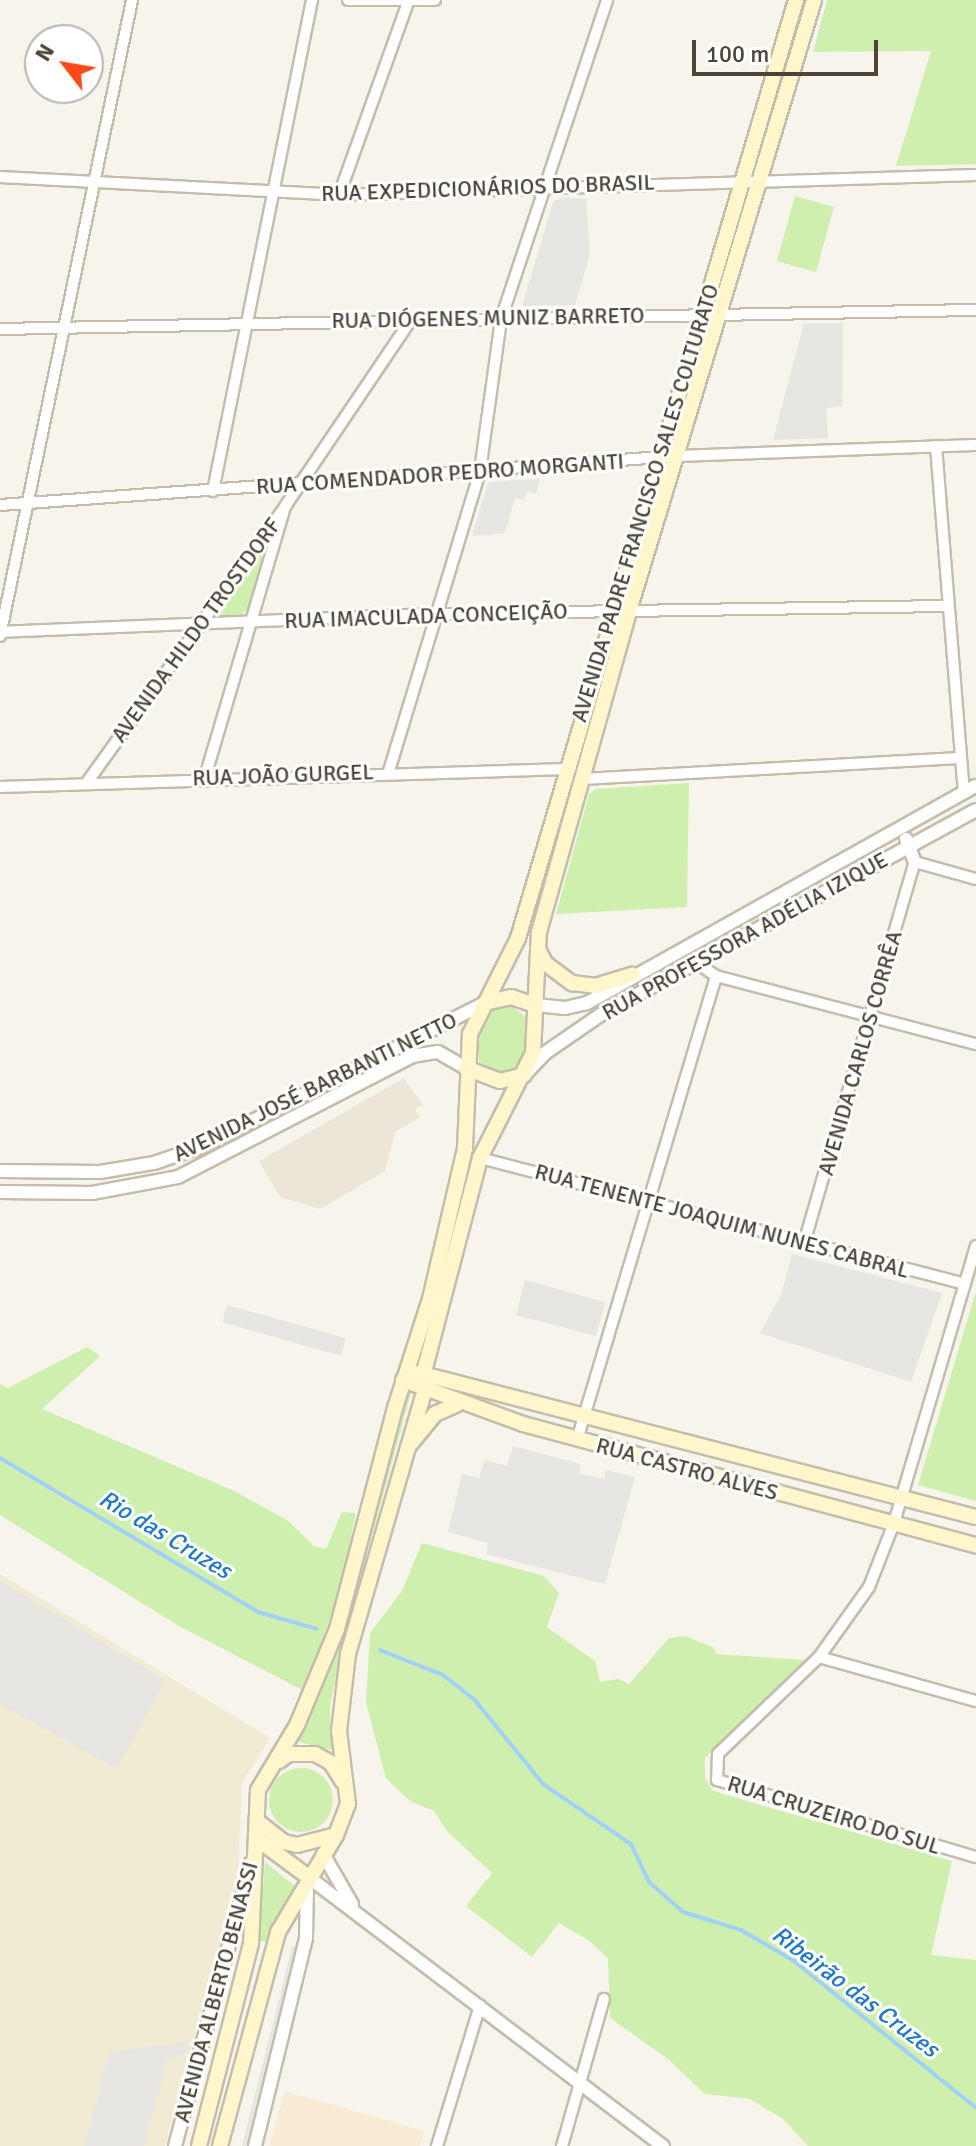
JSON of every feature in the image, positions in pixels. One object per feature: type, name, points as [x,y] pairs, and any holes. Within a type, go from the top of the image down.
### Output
[{"type":"main road","name":"AVENIDA PADRE FRANCISCO SALES COLTURATO","points":[[485,1003],[518,938],[612,611],[796,0]]},
{"type":"main road","name":"AVENIDA PADRE FRANCISCO SALES COLTURATO","points":[[536,1005],[537,948],[582,779],[629,611],[814,0]]},
{"type":"main road","points":[[537,948],[545,963],[572,983],[595,986],[632,975]]},
{"type":"main road","points":[[199,2146],[251,1944],[258,1790],[277,1762],[337,1629],[395,1408],[430,1299],[465,1148],[466,1068],[470,1034],[485,1003],[511,997],[536,1005],[535,1041],[524,1075],[480,1158],[425,1372],[425,1389],[401,1458],[341,1688],[339,1731],[348,1804],[336,1835],[307,1876],[272,1949],[220,2146]]},
{"type":"main road","points":[[466,1068],[487,1080],[524,1075]]},
{"type":"main road","name":"RUA CASTRO ALVES","points":[[404,1378],[425,1372],[901,1501],[976,1517]]},
{"type":"main road","name":"RUA CASTRO ALVES","points":[[404,1378],[457,1404],[577,1440],[976,1545]]},
{"type":"main road","points":[[523,1424],[529,1401]]},
{"type":"main road","points":[[401,1458],[435,1414],[457,1404]]},
{"type":"main road","points":[[277,1762],[289,1754],[315,1754],[331,1763],[347,1789]]},
{"type":"main road","points":[[257,1821],[284,1842],[297,1845],[336,1835]]},
{"type":"main road","points":[[257,1839],[307,1876]]},
{"type":"street","points":[[0,634],[91,181],[132,0]]},
{"type":"street","points":[[213,491],[312,0]]},
{"type":"street","points":[[348,0],[435,0]]},
{"type":"street","points":[[389,771],[480,471],[501,319],[607,0]]},
{"type":"street","points":[[339,195],[409,1]]},
{"type":"street","name":"RUA EXPEDICIONÁRIOS DO BRASIL","points":[[0,177],[339,195],[548,185],[976,175]]},
{"type":"street","name":"RUA DIÓGENES MUNIZ BARRETO","points":[[0,329],[248,321],[976,310]]},
{"type":"street","name":"AVENIDA HILDO TROSTDORF","points":[[88,781],[198,622],[286,505],[411,320]]},
{"type":"street","name":"RUA COMENDADOR PEDRO MORGANTI","points":[[0,505],[297,487],[659,457],[976,445]]},
{"type":"street","points":[[936,446],[964,793]]},
{"type":"street","points":[[205,777],[286,505]]},
{"type":"street","name":"RUA IMACULADA CONCEIÇÃO","points":[[0,634],[198,622],[436,614],[948,606]]},
{"type":"street","points":[[582,779],[959,758]]},
{"type":"street","name":"RUA JOÃO GURGEL","points":[[0,787],[389,771],[566,769]]},
{"type":"street","name":"RUA PROFESSORA ADÉLIA IZIQUE","points":[[536,1005],[565,1008],[587,1003],[679,949],[901,831],[976,786]]},
{"type":"street","name":"RUA PROFESSORA ADÉLIA IZIQUE","points":[[524,1075],[545,1053],[600,1015],[693,960],[976,810]]},
{"type":"street","points":[[901,831],[915,862],[976,879]]},
{"type":"street","name":"AVENIDA CARLOS CORRÊA","points":[[804,1243],[915,862]]},
{"type":"street","points":[[679,949],[716,976],[976,1044]]},
{"type":"street","points":[[577,1440],[716,976]]},
{"type":"street","name":"AVENIDA JOSÉ BARBANTI NETTO","points":[[0,1171],[100,1172],[154,1163],[201,1147],[485,1003]]},
{"type":"street","name":"AVENIDA JOSÉ BARBANTI NETTO","points":[[0,1192],[92,1193],[172,1179],[214,1163],[412,1056],[438,1052],[466,1068]]},
{"type":"street","name":"RUA TENENTE JOAQUIM NUNES CABRAL","points":[[480,1158],[648,1199],[965,1284]]},
{"type":"street","points":[[976,1246],[894,1523],[869,1587],[819,1657],[976,1701]]},
{"type":"street","name":"RUA CRUZEIRO DO SUL","points":[[819,1657],[718,1754],[717,1780],[976,1857]]},
{"type":"street","name":"AVENIDA ALBERTO BENASSI","points":[[175,2146],[257,1839]]},
{"type":"street","points":[[323,1854],[330,1874],[367,1922]]},
{"type":"street","points":[[307,1876],[663,2146]]},
{"type":"street","points":[[255,2146],[306,1939],[307,1876]]},
{"type":"street","points":[[562,2146],[604,1999]]},
{"type":"street","points":[[437,2146],[480,2005]]},
{"type":"shaded area","points":[[563,197],[586,199],[590,254],[575,305],[522,306],[553,202]]},
{"type":"shaded area","points":[[804,323],[843,323],[842,406],[826,408],[828,438],[773,440]]},
{"type":"shaded area","points":[[540,479],[536,494],[527,491],[524,500],[515,498],[505,533],[472,536],[488,482]]},
{"type":"shaded area","points":[[404,1078],[423,1105],[415,1109],[420,1117],[395,1132],[385,1171],[320,1209],[280,1197],[259,1161]]},
{"type":"shaded area","points":[[792,1254],[942,1293],[911,1382],[760,1333],[781,1295]]},
{"type":"shaded area","points":[[525,1280],[605,1302],[596,1336],[516,1315]]},
{"type":"shaded area","points":[[227,1305],[346,1338],[341,1356],[222,1322]]},
{"type":"shaded area","points":[[513,1446],[581,1464],[579,1474],[604,1479],[606,1470],[635,1477],[605,1584],[486,1554],[488,1543],[448,1532],[462,1474],[479,1478],[484,1460],[507,1466]]},
{"type":"shaded area","points":[[0,1574],[270,1738],[242,1783],[238,1878],[165,2146],[0,2146]]},
{"type":"shaded area","points":[[0,1581],[165,1680],[117,1769],[0,1704]]},
{"type":"shaded area","points":[[302,1942],[251,2146],[242,2146],[292,1947]]},
{"type":"shaded area","points":[[189,2041],[185,2053],[167,2061],[144,2146],[84,2146],[109,2053]]},
{"type":"shaded area","points":[[285,2091],[424,2131],[420,2146],[269,2146]]},
{"type":"green space","points":[[827,0],[976,0],[976,164],[896,166],[931,51],[813,52]]},
{"type":"green space","points":[[795,196],[834,207],[816,272],[777,261]]},
{"type":"green space","points":[[258,553],[265,558],[248,609],[240,616],[218,616],[217,609]]},
{"type":"green space","points":[[689,783],[687,907],[556,914],[589,794],[596,789]]},
{"type":"green space","points":[[508,1004],[532,1021],[520,1068],[507,1076],[481,1068],[475,1045],[489,1008]]},
{"type":"green space","points":[[976,1291],[976,1501],[918,1485]]},
{"type":"green space","points":[[87,1347],[100,1356],[42,1409],[232,1490],[287,1520],[314,1546],[326,1549],[342,1512],[356,1513],[340,1590],[304,1691],[179,1626],[0,1515],[0,1384],[8,1388]]},
{"type":"green space","points":[[406,1392],[411,1393],[342,1646],[330,1706],[332,1750],[295,1741],[337,1645]]},
{"type":"green space","points":[[422,1543],[544,1576],[559,1593],[547,1627],[595,1661],[600,1682],[619,1679],[629,1684],[669,1638],[686,1636],[714,1648],[716,1654],[805,1660],[705,1758],[705,1778],[713,1791],[952,1861],[931,1955],[976,1960],[976,2146],[808,2146],[783,2119],[750,2099],[705,2094],[668,2059],[610,2018],[608,1958],[588,1940],[559,1923],[532,1957],[466,1906],[492,1873],[447,1831],[434,1811],[410,1801],[386,1778],[366,1703],[370,1633],[402,1591]]},
{"type":"green space","points":[[295,1768],[307,1768],[324,1777],[331,1788],[331,1812],[324,1823],[307,1832],[295,1832],[283,1827],[274,1818],[269,1806],[269,1794],[274,1782],[283,1773]]},
{"type":"green space","points":[[265,1862],[296,1887],[268,1942],[259,1941]]},
{"type":"waterway","name":"Rio das Cruzes","points":[[0,1458],[258,1612],[317,1629]]},
{"type":"waterway","name":"Ribeirão das Cruzes","points":[[380,1650],[443,1675],[474,1699],[543,1784],[631,1844],[649,1882],[683,1912],[741,1930],[794,1961],[976,2108]]}]
